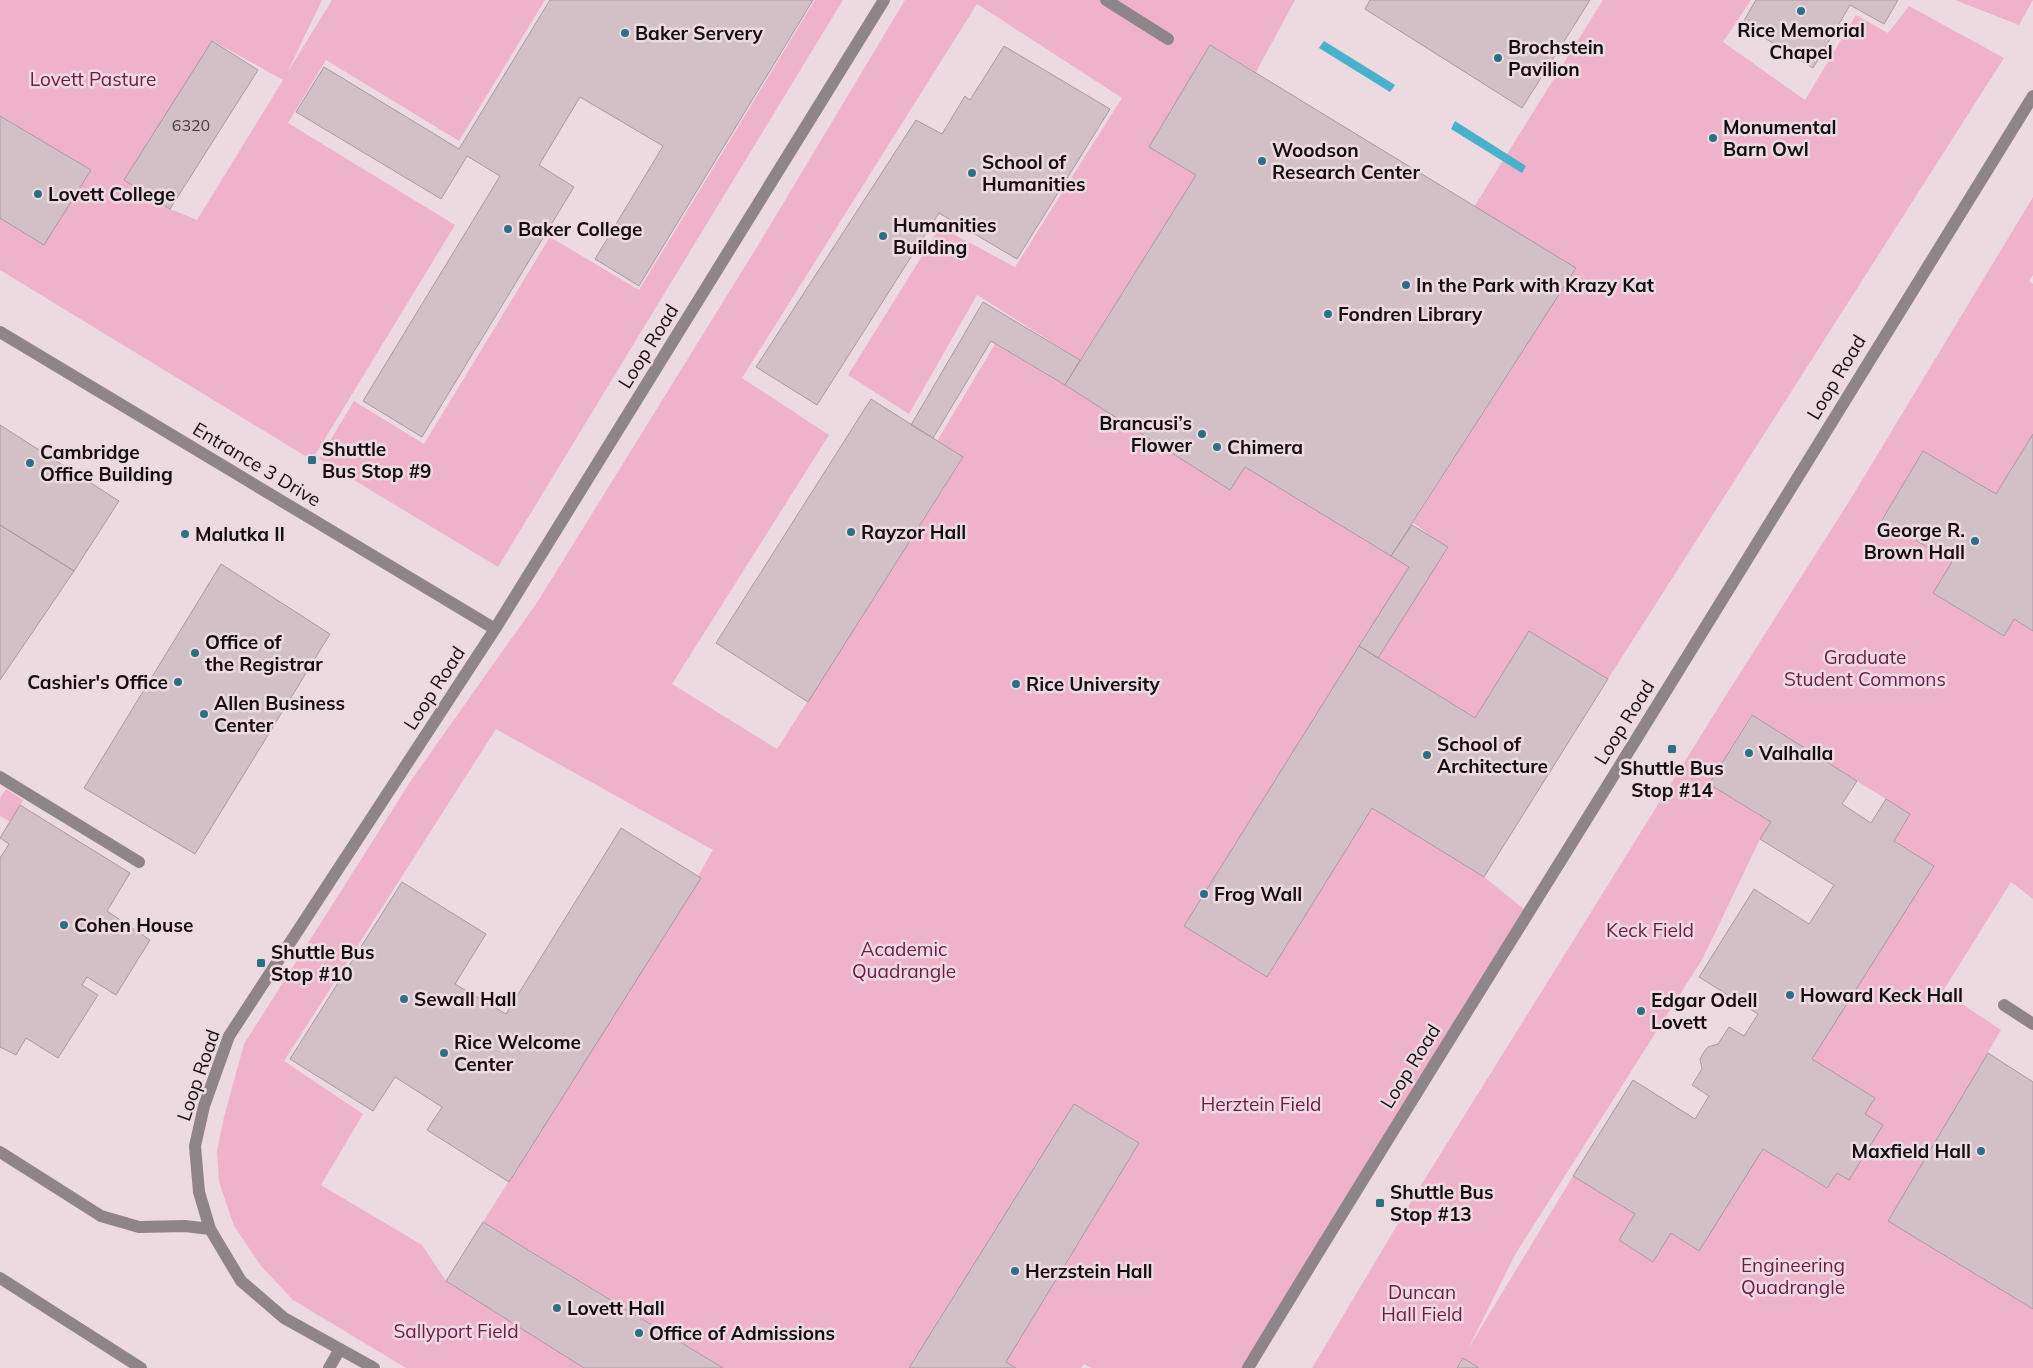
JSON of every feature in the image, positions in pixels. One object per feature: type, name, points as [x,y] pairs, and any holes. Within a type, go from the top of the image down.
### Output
[{"type":"lane","name":"Loop Road","points":[[374,1368],[284,1318],[241,1281],[210,1229],[199,1192],[195,1146],[204,1106],[229,1036],[495,629],[884,0]]},
{"type":"lane","points":[[1106,0],[1168,40]]},
{"type":"lane","name":"Loop Road","points":[[1248,1368],[1370,1165],[1690,652],[1894,316],[2033,96]]},
{"type":"lane","name":"Entrance 3 Drive","points":[[0,332],[495,629]]},
{"type":"lane","points":[[0,778],[139,862]]},
{"type":"lane","points":[[2004,1005],[2033,1024]]},
{"type":"lane","points":[[0,1152],[101,1216],[140,1227],[184,1226],[210,1229]]},
{"type":"lane","points":[[0,1278],[142,1368]]},
{"type":"lane","points":[[329,1368],[340,1349]]},
{"type":"green space","name":"Lovett Pasture","points":[[0,0],[322,0],[287,73],[332,0],[545,0],[459,141],[326,60],[288,123],[455,225],[312,460],[0,270],[0,218],[44,245],[90,170],[0,116]],"holes":[[[213,41],[283,80],[197,220],[170,209],[124,180]]]},
{"type":"green space","points":[[815,0],[843,0],[498,567],[319,459],[354,401],[424,444],[550,237],[639,290]]},
{"type":"green space","points":[[905,0],[1295,0],[1256,72],[1210,45],[1149,147],[1196,175],[1080,360],[977,295],[909,414],[848,375],[940,227],[1015,267],[1122,98],[977,4],[742,378],[829,435],[672,684],[777,749],[963,458],[937,441],[995,344],[1065,385],[1230,490],[1245,467],[1409,567],[1184,926],[1267,977],[1372,808],[1484,877],[1528,912],[1248,1368],[1091,1368],[1084,1364],[1081,1368],[1016,1368],[1006,1362],[1139,1143],[1074,1104],[909,1368],[723,1368],[483,1222],[661,940],[713,850],[496,729],[284,1061],[363,1114],[321,1185],[422,1245],[446,1281],[584,1368],[406,1368],[293,1300],[261,1266],[234,1226],[219,1182],[217,1151],[224,1117],[244,1044],[412,779],[538,601],[760,242]]},
{"type":"green space","points":[[1603,0],[1751,0],[1723,42],[1805,100],[1856,15],[1888,33],[1909,6],[2004,58],[1608,679],[1529,631],[1475,718],[1378,658],[1446,547],[1413,523],[1576,268],[1474,207]]},
{"type":"green space","points":[[1955,0],[2033,0],[2019,25]]},
{"type":"green space","points":[[2033,197],[2033,275],[2029,281],[2033,284],[2033,434],[1996,494],[1923,451],[1882,520],[1952,562],[1933,593],[2003,636],[2014,619],[2033,631],[2033,899],[2011,882],[1943,991],[2001,1030],[1889,1221],[2033,1309],[2033,1368],[1480,1368],[1463,1358],[1457,1368],[1312,1368],[1418,1190],[1728,692],[1850,500]],"holes":[[[1751,715],[1910,814],[1894,841],[1812,1059],[1875,1098],[1865,1114],[1883,1125],[1837,1173],[1826,1188],[1763,1149],[1698,1251],[1671,1233],[1653,1262],[1619,1240],[1635,1214],[1573,1176],[1468,1349],[1516,1253],[1703,958],[1760,839],[1771,822],[1709,784]]]},
{"type":"green space","points":[[6,789],[23,800],[10,822],[0,816],[0,798]]},
{"type":"water","points":[[1324,41],[1395,85],[1390,92],[1319,48]]},
{"type":"water","points":[[1455,121],[1526,166],[1522,173],[1451,129]]},
{"type":"building","name":"Baker College","points":[[550,0],[813,0],[639,286],[595,259],[663,146],[580,97],[539,165],[574,187],[422,437],[363,401],[500,176],[467,156],[441,199],[296,112],[324,67],[459,149]]},
{"type":"building","name":"Brochstein Pavilion","points":[[1370,0],[1590,0],[1522,108],[1365,9]]},
{"type":"building","points":[[1756,0],[1898,0],[1884,24],[1850,5],[1813,68],[1742,24]]},
{"type":"building","points":[[212,41],[258,70],[170,209],[124,180]]},
{"type":"building","name":"Fondren Library","points":[[1210,45],[1576,268],[1391,556],[1245,467],[1230,490],[1065,385],[1196,175],[1149,147]]},
{"type":"building","name":"Humanities Building","points":[[1004,46],[1110,109],[1017,259],[939,213],[817,405],[756,367],[916,120],[942,134],[965,96],[970,100]]},
{"type":"building","name":"Lovett College","points":[[0,116],[91,170],[44,245],[0,218]]},
{"type":"building","points":[[983,302],[1080,360],[1065,385],[991,341],[933,438],[911,425]]},
{"type":"building","name":"Rayzor Hall","points":[[871,399],[963,457],[808,702],[716,643]]},
{"type":"building","name":"Cambridge Office Building","points":[[0,425],[119,501],[74,571],[0,525]]},
{"type":"building","name":"George R. Brown Hall","points":[[2033,434],[2033,631],[2014,619],[2004,636],[1933,593],[1952,562],[1882,520],[1923,451],[1996,494]]},
{"type":"building","points":[[0,525],[74,571],[0,680]]},
{"type":"building","points":[[1412,525],[1448,547],[1378,658],[1359,646],[1409,567],[1391,556]]},
{"type":"building","name":"Allen Business Center","points":[[221,564],[330,634],[195,854],[84,788]]},
{"type":"building","points":[[1529,631],[1608,679],[1484,877],[1372,808],[1267,977],[1184,926],[1359,646],[1475,718]]},
{"type":"building","name":"Howard Keck Hall","points":[[1752,715],[1857,781],[1842,804],[1871,823],[1886,799],[1910,814],[1894,841],[1934,866],[1812,1059],[1875,1098],[1865,1114],[1883,1125],[1849,1180],[1837,1173],[1827,1188],[1763,1149],[1699,1251],[1671,1233],[1653,1262],[1619,1240],[1635,1214],[1573,1176],[1633,1080],[1695,1119],[1709,1096],[1692,1085],[1702,1069],[1700,1059],[1704,1052],[1708,1047],[1718,1044],[1729,1027],[1744,1036],[1758,1014],[1699,977],[1754,889],[1809,924],[1834,885],[1760,839],[1771,822],[1709,784]]},
{"type":"building","name":"Cohen House","points":[[20,805],[130,873],[107,911],[150,940],[116,995],[87,977],[82,985],[98,995],[58,1058],[26,1038],[16,1055],[0,1047],[0,858],[9,844],[0,838]]},
{"type":"building","name":"Sewall Hall","points":[[621,828],[701,878],[509,1182],[427,1130],[442,1107],[395,1077],[373,1111],[290,1059],[402,882],[486,934],[455,984],[506,1014]]},
{"type":"building","name":"Maxfield Hall","points":[[1988,1053],[2033,1082],[2033,1309],[1888,1221]]},
{"type":"building","name":"Herzstein Hall","points":[[1074,1104],[1139,1143],[1006,1362],[1016,1368],[909,1368]]},
{"type":"building","name":"Lovett Hall","points":[[483,1222],[723,1368],[584,1368],[446,1281]]},
{"type":"building","points":[[1463,1358],[1479,1368],[1457,1368]]},
{"type":"place","name":"Rice Memorial Chapel","points":[[1801,11]]},
{"type":"place","name":"Baker Servery","points":[[625,33]]},
{"type":"place","name":"Brochstein Pavilion","points":[[1498,58]]},
{"type":"place","name":"Monumental Barn Owl","points":[[1713,138]]},
{"type":"place","name":"Woodson Research Center","points":[[1262,161]]},
{"type":"place","name":"School of Humanities","points":[[972,173]]},
{"type":"place","name":"Lovett College","points":[[38,194]]},
{"type":"place","name":"Baker College","points":[[508,229]]},
{"type":"place","name":"Humanities Building","points":[[883,236]]},
{"type":"place","name":"In the Park with Krazy Kat","points":[[1406,285]]},
{"type":"place","name":"Fondren Library","points":[[1328,314]]},
{"type":"place","name":"Brancusi’s Flower","points":[[1202,434]]},
{"type":"place","name":"Chimera","points":[[1217,447]]},
{"type":"place","name":"Shuttle Bus Stop #9","points":[[312,460]]},
{"type":"place","name":"Cambridge Office Building","points":[[30,463]]},
{"type":"place","name":"Rayzor Hall","points":[[851,532]]},
{"type":"place","name":"Malutka II","points":[[185,534]]},
{"type":"place","name":"George R. Brown Hall","points":[[1975,541]]},
{"type":"place","name":"Office of the Registrar","points":[[195,653]]},
{"type":"place","name":"Cashier's Office","points":[[178,682]]},
{"type":"place","name":"Rice University","points":[[1016,684]]},
{"type":"place","name":"Allen Business Center","points":[[204,714]]},
{"type":"place","name":"Shuttle Bus Stop #14","points":[[1672,749]]},
{"type":"place","name":"Valhalla","points":[[1749,753]]},
{"type":"place","name":"School of Architecture","points":[[1427,755]]},
{"type":"place","name":"Frog Wall","points":[[1204,894]]},
{"type":"place","name":"Cohen House","points":[[64,925]]},
{"type":"place","name":"Shuttle Bus Stop #10","points":[[261,963]]},
{"type":"place","name":"Howard Keck Hall","points":[[1790,995]]},
{"type":"place","name":"Sewall Hall","points":[[404,999]]},
{"type":"place","name":"Edgar Odell Lovett","points":[[1641,1011]]},
{"type":"place","name":"Rice Welcome Center","points":[[444,1053]]},
{"type":"place","name":"Maxfield Hall","points":[[1981,1151]]},
{"type":"place","name":"Shuttle Bus Stop #13","points":[[1380,1203]]},
{"type":"place","name":"Herzstein Hall","points":[[1015,1271]]},
{"type":"place","name":"Lovett Hall","points":[[557,1308]]},
{"type":"place","name":"Office of Admissions","points":[[639,1333]]},
{"type":"park label","name":"Graduate Student Commons","points":[[1865,668]]},
{"type":"park label","name":"Keck Field","points":[[1650,930]]},
{"type":"park label","name":"Academic Quadrangle","points":[[904,960]]},
{"type":"park label","name":"Herztein Field","points":[[1261,1104]]},
{"type":"park label","name":"Engineering Quadrangle","points":[[1793,1276]]},
{"type":"park label","name":"Duncan Hall Field","points":[[1422,1303]]},
{"type":"park label","name":"Sallyport Field","points":[[456,1331]]}]
